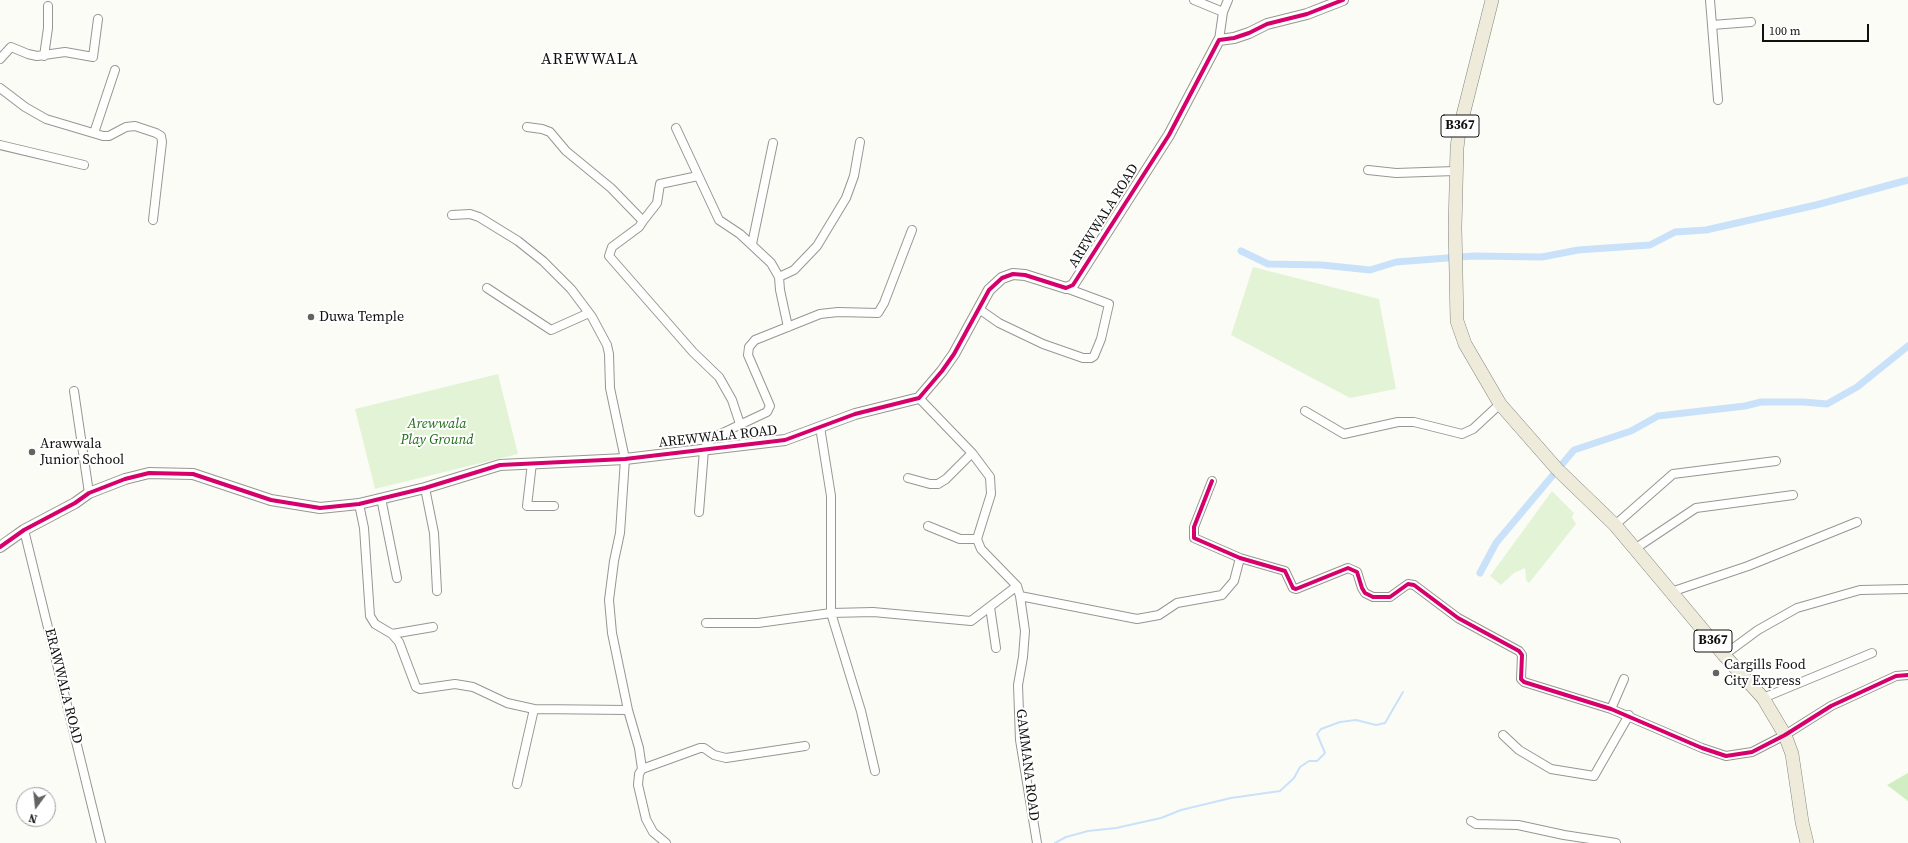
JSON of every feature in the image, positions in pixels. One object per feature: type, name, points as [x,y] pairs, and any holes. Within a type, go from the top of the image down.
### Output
[{"type":"main road","name":"B367","points":[[1492,0],[1459,131],[1455,171],[1456,320],[1459,332],[1478,368],[1500,404],[1558,470],[1615,525],[1636,548],[1724,655],[1763,698],[1785,735],[1792,754],[1802,822],[1807,843]]},
{"type":"street","points":[[1194,0],[1223,12]]},
{"type":"street","points":[[1228,0],[1223,12],[1219,40],[1234,38],[1249,33],[1267,24],[1307,14],[1343,0]]},
{"type":"street","points":[[1710,0],[1718,100]]},
{"type":"street","points":[[44,56],[48,28],[48,6]]},
{"type":"street","points":[[0,59],[11,47],[28,54],[44,56],[65,52],[93,57],[98,19]]},
{"type":"street","points":[[1712,25],[1751,22]]},
{"type":"street","name":"AREWWALA ROAD","points":[[1066,288],[1073,285],[1169,135],[1219,40]]},
{"type":"street","points":[[94,133],[115,70]]},
{"type":"street","points":[[0,88],[25,107],[46,119],[109,136],[126,127],[135,126],[161,136],[162,142],[153,220]]},
{"type":"street","points":[[527,128],[542,129],[550,132],[566,151],[611,188],[643,221]]},
{"type":"street","points":[[676,128],[719,220],[752,244],[771,263],[779,277],[780,290],[788,327]]},
{"type":"street","points":[[779,277],[794,270],[821,240],[846,198],[854,176],[860,142]]},
{"type":"street","points":[[752,244],[773,143]]},
{"type":"street","points":[[0,145],[84,165]]},
{"type":"street","points":[[1368,170],[1396,173],[1455,171]]},
{"type":"street","points":[[698,176],[660,184],[657,203],[639,227],[612,247],[609,256],[693,352],[719,377],[732,400],[740,424]]},
{"type":"street","points":[[452,215],[470,214],[479,217],[518,241],[543,261],[571,289],[589,313],[607,345],[609,354],[610,388],[624,458],[620,533],[614,561],[609,600],[612,633],[628,710],[639,748],[642,769],[639,774],[638,785],[646,819],[653,832],[666,843]]},
{"type":"street","points":[[699,512],[704,450],[707,444],[714,437],[767,412],[770,406],[748,356],[749,347],[755,340],[820,314],[838,312],[878,313],[884,303],[912,230]]},
{"type":"street","points":[[928,526],[960,539],[977,540],[991,494],[990,477],[972,453],[919,398],[954,354],[979,309],[994,286],[1002,278],[1013,274],[1025,275],[1109,304],[1101,339],[1094,356],[1091,358],[1083,358],[1043,344],[999,323],[979,309]]},
{"type":"street","points":[[487,288],[551,330],[589,313]]},
{"type":"street","points":[[74,391],[89,493]]},
{"type":"street","name":"AREWWALA ROAD","points":[[0,547],[24,530],[75,503],[89,493],[125,479],[149,473],[193,474],[271,500],[320,508],[359,504],[426,488],[500,465],[624,458],[785,440],[855,414],[919,398]]},
{"type":"street","points":[[1305,411],[1344,434],[1398,422],[1414,422],[1462,434],[1472,429],[1500,404]]},
{"type":"street","points":[[820,427],[831,496],[831,613],[860,711],[875,771]]},
{"type":"street","points":[[908,478],[930,484],[938,484],[946,479],[972,453]]},
{"type":"street","points":[[1615,525],[1674,474],[1776,461]]},
{"type":"street","points":[[532,463],[527,506],[554,506]]},
{"type":"street","points":[[1212,481],[1194,527],[1194,538],[1240,558],[1285,571],[1293,588],[1296,589],[1348,568],[1358,572],[1362,588],[1365,593],[1373,597],[1390,597],[1408,584],[1414,585],[1458,618],[1519,651],[1522,655],[1521,679],[1524,682],[1629,715],[1702,748],[1726,756],[1752,752],[1785,735],[1831,706],[1896,676],[1908,675]]},
{"type":"street","points":[[426,488],[434,533],[437,591]]},
{"type":"street","points":[[1636,548],[1696,508],[1793,495]]},
{"type":"street","points":[[381,498],[397,578]]},
{"type":"street","points":[[359,504],[364,528],[370,616],[375,624],[392,634],[399,642],[416,687],[420,689],[455,684],[473,687],[507,703],[534,709],[628,710]]},
{"type":"street","points":[[1671,592],[1748,566],[1857,522]]},
{"type":"street","name":"ERAWWALA ROAD","points":[[24,530],[101,843]]},
{"type":"street","name":"GAMMANA ROAD","points":[[977,540],[981,549],[1017,586],[1020,596],[1025,631],[1023,657],[1018,685],[1020,740],[1037,843]]},
{"type":"street","points":[[1020,596],[1136,619],[1159,615],[1177,603],[1222,595],[1234,581],[1240,558]]},
{"type":"street","points":[[706,623],[758,623],[831,613],[873,612],[971,621],[1017,586]]},
{"type":"street","points":[[1724,655],[1758,630],[1797,608],[1860,590],[1908,589]]},
{"type":"street","points":[[990,607],[996,648]]},
{"type":"street","points":[[392,634],[433,627]]},
{"type":"street","points":[[1763,698],[1872,653]]},
{"type":"street","points":[[1612,709],[1624,679]]},
{"type":"street","points":[[517,784],[534,709]]},
{"type":"street","points":[[1503,735],[1519,750],[1551,769],[1594,776],[1629,715]]},
{"type":"street","points":[[642,769],[700,748],[704,748],[720,757],[726,758],[805,746]]},
{"type":"street","points":[[1471,821],[1476,824],[1518,825],[1564,835],[1616,843]]},
{"type":"green space","points":[[1253,267],[1379,299],[1396,389],[1350,398],[1231,335]]},
{"type":"green space","name":"Arewwala Play Ground","points":[[498,374],[518,454],[375,489],[355,409]]},
{"type":"green space","points":[[1552,491],[1574,513],[1572,517],[1576,524],[1529,583],[1526,580],[1525,568],[1514,573],[1501,585],[1490,576]]},
{"type":"green space","points":[[1908,773],[1908,801],[1887,785]]},
{"type":"waterway","points":[[1241,251],[1268,264],[1322,265],[1370,270],[1396,262],[1473,256],[1542,257],[1578,250],[1650,245],[1675,232],[1706,230],[1816,205],[1908,180]]},
{"type":"waterway","points":[[1480,573],[1496,543],[1574,450],[1631,431],[1658,416],[1745,406],[1761,402],[1803,402],[1827,404],[1857,387],[1908,346]]},
{"type":"waterway","points":[[1055,843],[1066,837],[1088,831],[1116,828],[1161,818],[1181,810],[1231,798],[1280,791],[1294,778],[1300,767],[1309,761],[1317,761],[1325,753],[1317,734],[1321,729],[1340,722],[1356,720],[1376,725],[1385,723],[1403,692]]},
{"type":"cycle path","points":[[0,547],[24,530],[75,503],[89,493],[125,479],[149,473],[193,474],[271,500],[320,508],[359,504],[425,488],[500,465],[625,459],[785,440],[855,414],[919,398],[954,354],[989,290],[1002,278],[1013,274],[1025,275],[1066,288],[1073,285],[1169,135],[1219,40],[1234,38],[1249,33],[1267,24],[1307,14],[1343,0]]},
{"type":"cycle path","points":[[1212,481],[1194,527],[1194,538],[1240,558],[1285,571],[1293,588],[1296,589],[1348,568],[1357,572],[1365,593],[1373,597],[1390,597],[1408,584],[1414,585],[1458,618],[1519,651],[1522,655],[1521,679],[1524,682],[1611,709],[1702,748],[1726,756],[1752,752],[1785,735],[1831,706],[1896,676],[1908,675]]},
{"type":"place","name":"Duwa Temple","points":[[311,317]]},
{"type":"place","name":"Arawwala Junior School","points":[[32,452]]},
{"type":"place","name":"Cargills Food City Express","points":[[1716,673]]},
{"type":"district","name":"AREWWALA","points":[[590,60]]}]
